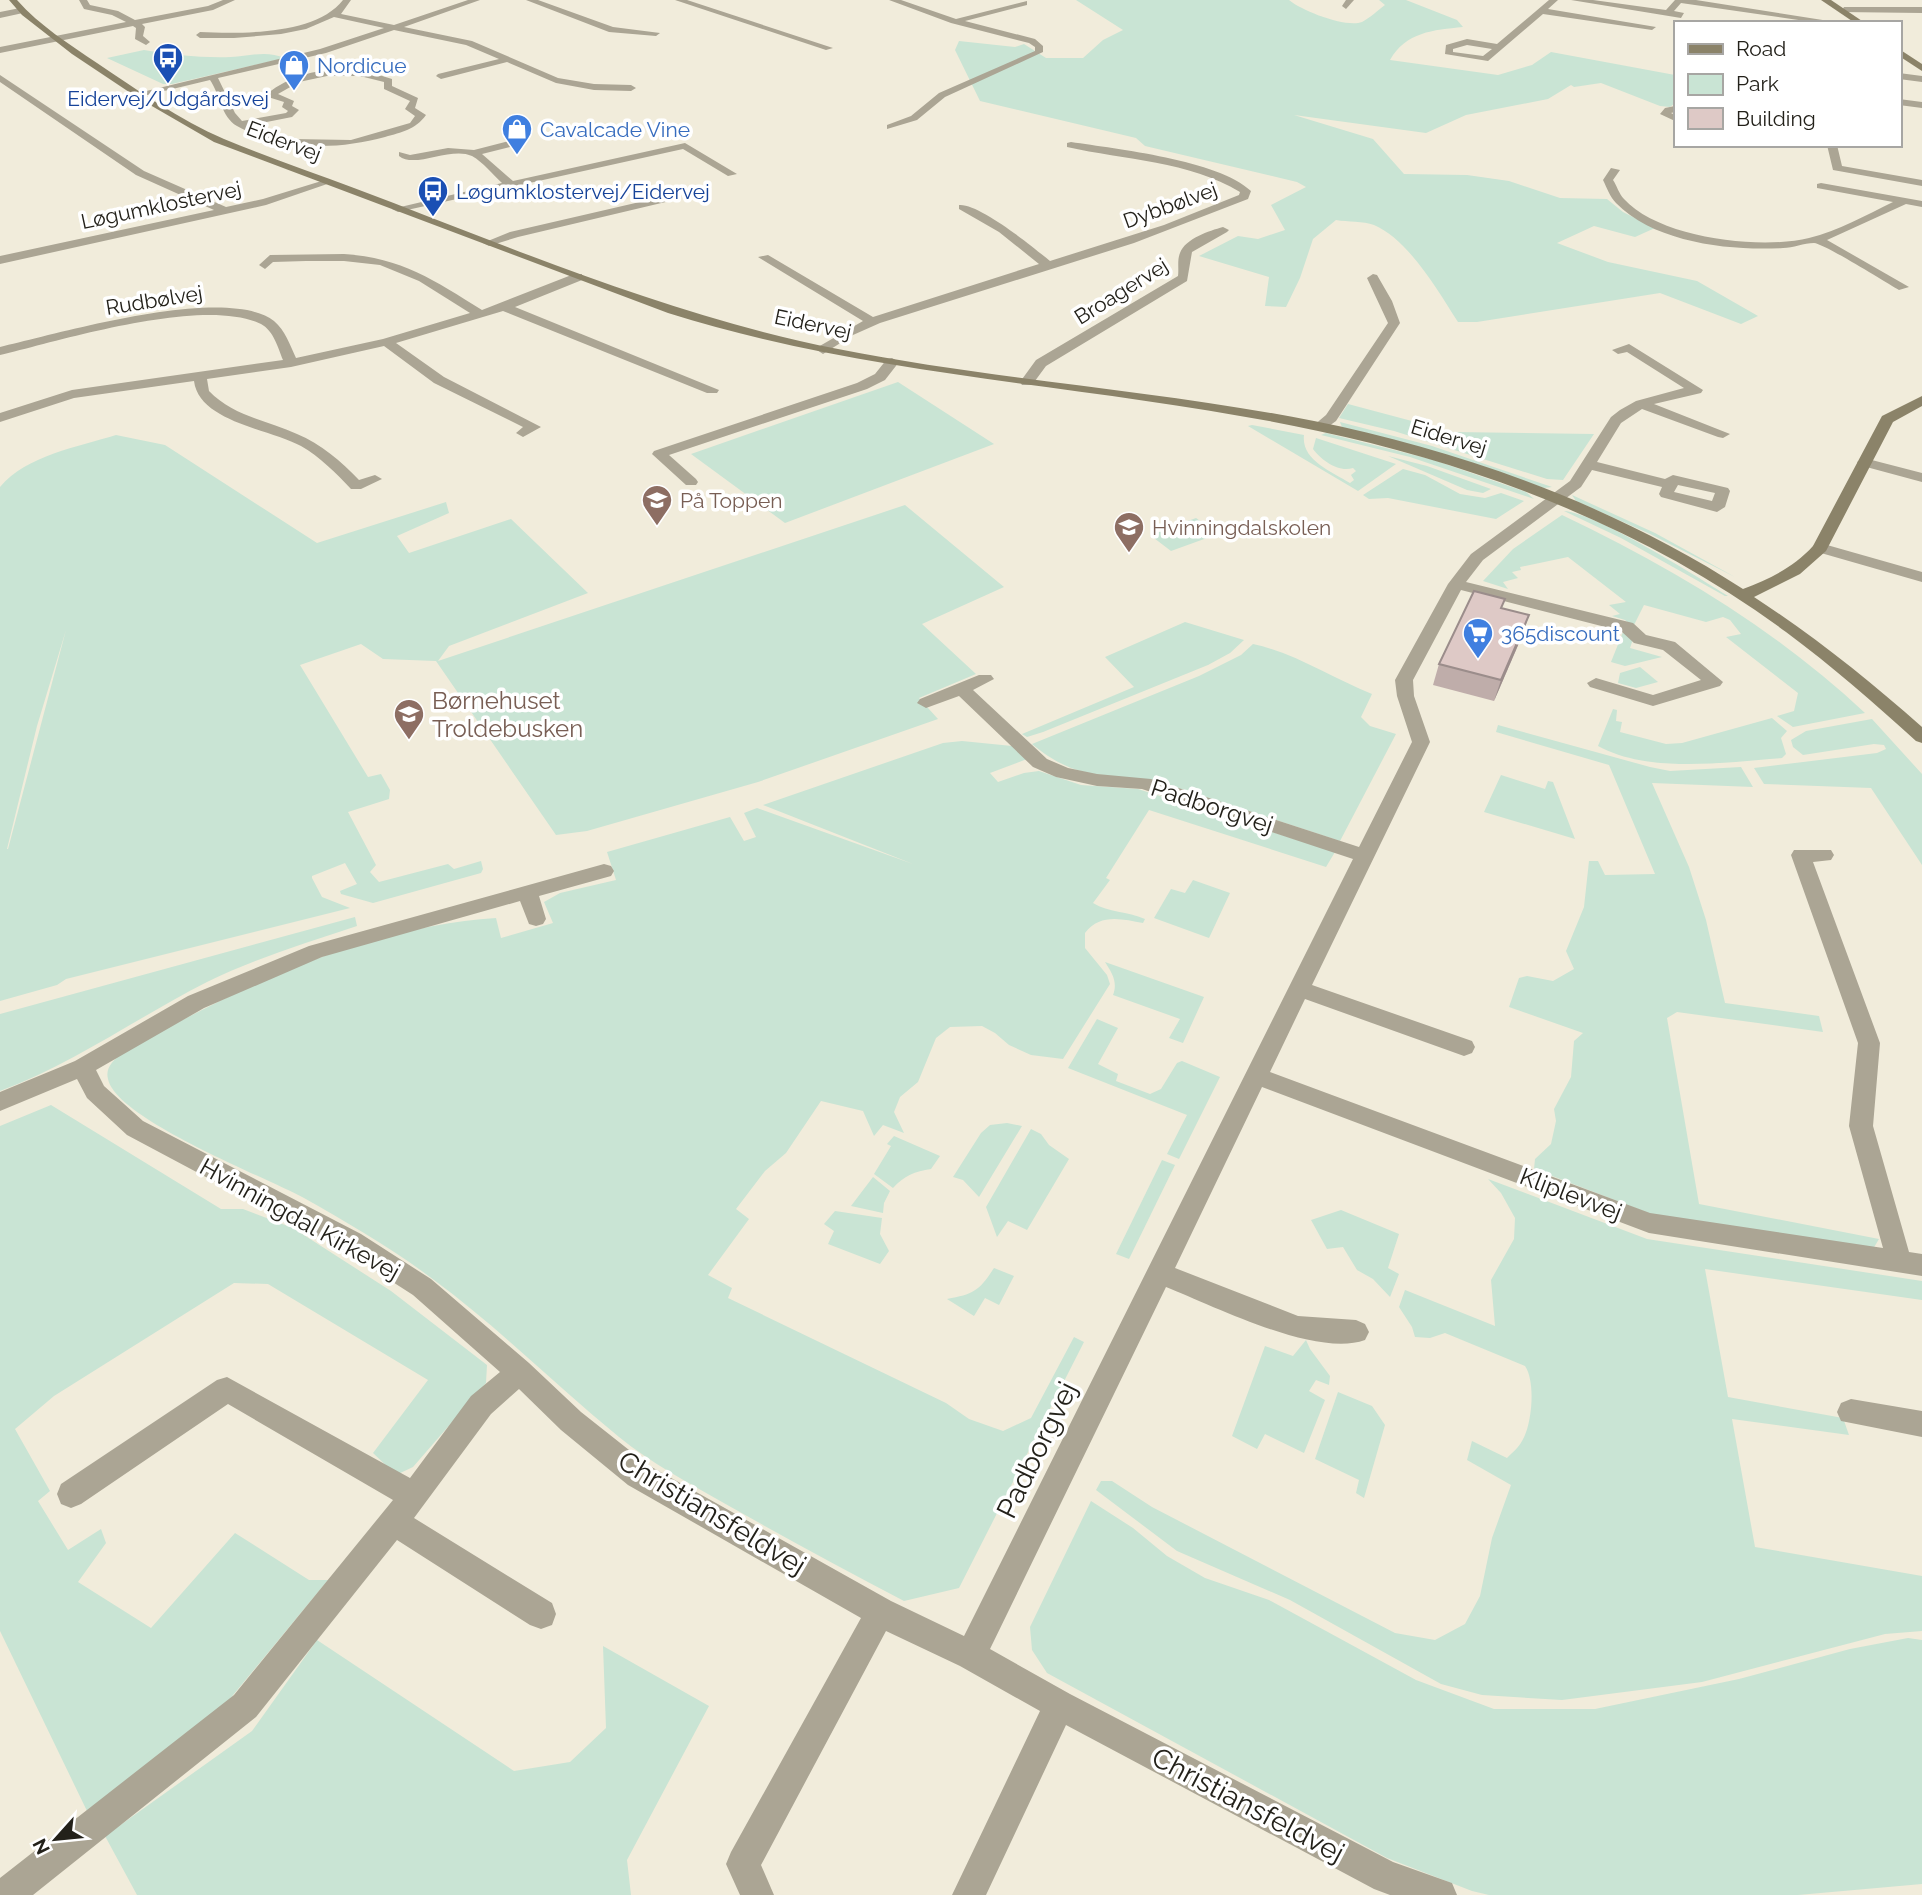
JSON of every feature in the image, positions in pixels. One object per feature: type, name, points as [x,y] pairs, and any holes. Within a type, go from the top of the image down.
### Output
[{"type":"street","name":"Eidervej","points":[[13,0],[20,11],[56,38],[176,118],[218,140],[683,315],[823,350],[1320,426],[1440,458],[1556,498],[1651,542],[1744,595],[1836,660],[1922,737]]},
{"type":"street","points":[[83,0],[87,7],[115,13],[134,22],[142,29],[138,37],[146,42]]},
{"type":"street","points":[[0,50],[209,8],[230,0],[244,2]]},
{"type":"street","points":[[200,35],[237,37],[270,34],[335,15],[341,11],[347,0]]},
{"type":"street","points":[[139,94],[323,51],[476,0]]},
{"type":"street","points":[[530,0],[612,30],[656,33]]},
{"type":"street","points":[[679,0],[829,48]]},
{"type":"street","points":[[891,127],[914,118],[942,95],[1039,52],[1039,46],[1032,41],[954,21],[893,0]]},
{"type":"street","points":[[1498,47],[1554,0]]},
{"type":"street","points":[[1577,0],[1695,17]]},
{"type":"street","points":[[1668,13],[1679,0],[1825,21]]},
{"type":"street","points":[[1825,0],[1858,21]]},
{"type":"street","points":[[954,21],[1024,3]]},
{"type":"street","points":[[1844,10],[1922,10]]},
{"type":"street","points":[[0,15],[20,11]]},
{"type":"street","points":[[1541,11],[1652,27]]},
{"type":"street","points":[[335,15],[469,43],[556,80],[594,87],[631,88]]},
{"type":"street","points":[[1901,53],[1922,68]]},
{"type":"street","points":[[440,76],[509,59]]},
{"type":"street","points":[[213,78],[221,86],[229,113],[240,124],[291,142],[351,142],[414,125],[421,115],[410,108],[415,100],[387,88],[389,81],[369,73],[329,72],[282,84],[271,94],[289,101],[286,107],[294,110],[289,115],[240,124]]},
{"type":"street","points":[[1901,76],[1922,79]]},
{"type":"street","points":[[0,78],[140,173],[225,211]]},
{"type":"street","points":[[1901,102],[1922,105]]},
{"type":"street","points":[[1674,109],[1665,114],[1674,118]]},
{"type":"street","points":[[403,154],[408,158],[448,151],[474,152],[518,142],[517,135]]},
{"type":"street","name":"Dybbølvej","points":[[823,350],[843,335],[873,322],[1194,220],[1244,197],[1246,191],[1224,179],[1176,166],[1071,145]]},
{"type":"street","points":[[398,209],[685,146],[732,174]]},
{"type":"street","points":[[1832,147],[1837,168],[1922,183]]},
{"type":"street","points":[[474,152],[510,184]]},
{"type":"street","points":[[1615,170],[1608,180],[1610,189],[1618,200],[1632,211],[1667,229],[1696,238],[1752,247],[1782,246],[1817,240],[1905,201]]},
{"type":"street","name":"Løgumklostervej","points":[[0,260],[225,211],[328,182]]},
{"type":"street","points":[[1821,186],[1922,204]]},
{"type":"street","points":[[489,243],[514,234],[670,198]]},
{"type":"street","points":[[963,207],[1003,230],[1048,265]]},
{"type":"street","name":"Broagervej","points":[[1027,382],[1041,363],[1183,278],[1186,271],[1185,256],[1190,248],[1223,230]]},
{"type":"street","points":[[1817,240],[1903,287]]},
{"type":"street","points":[[265,265],[270,259],[330,257],[388,264],[414,273],[480,314]]},
{"type":"street","points":[[764,257],[873,322]]},
{"type":"street","points":[[0,418],[72,394],[291,363],[386,342],[504,307],[578,277]]},
{"type":"street","points":[[1320,426],[1331,418],[1394,323],[1373,278]]},
{"type":"street","points":[[504,307],[712,390]]},
{"type":"street","name":"Rudbølvej","points":[[0,351],[173,315],[229,313],[265,321],[271,325],[291,363]]},
{"type":"street","points":[[386,342],[411,364],[457,393],[534,427],[523,433]]},
{"type":"street","points":[[1618,350],[1629,348],[1696,390],[1641,404]]},
{"type":"street","points":[[691,482],[659,454],[862,386],[880,377],[892,362]]},
{"type":"street","points":[[200,377],[202,392],[222,410],[305,442],[328,459],[356,486],[375,479]]},
{"type":"street","points":[[1744,595],[1786,577],[1808,563],[1820,548],[1888,419],[1906,406],[1922,400]]},
{"type":"street","points":[[1641,404],[1723,434]]},
{"type":"street","name":"Padborgvej","points":[[971,1655],[1421,742],[1420,732],[1403,689],[1404,680],[1456,584],[1487,548],[1576,484],[1616,420],[1641,404]]},
{"type":"street","points":[[1864,462],[1922,478]]},
{"type":"street","points":[[1590,465],[1670,485]]},
{"type":"street","points":[[1820,548],[1922,577]]},
{"type":"street","points":[[1456,584],[1627,627],[1640,639],[1669,646],[1714,682],[1653,701],[1596,683]]},
{"type":"street","points":[[926,703],[985,679]]},
{"type":"street","name":"Padborgvej","points":[[962,689],[1040,763],[1063,773],[1097,780],[1144,783],[1365,856]]},
{"type":"street","name":"Kliplevvej","points":[[1257,1076],[1649,1223],[1910,1263],[1861,1126],[1869,1043],[1801,855],[1824,855]]},
{"type":"street","points":[[0,1102],[83,1068],[196,1002],[316,951],[604,871]]},
{"type":"street","points":[[527,892],[536,919]]},
{"type":"street","points":[[1300,989],[1464,1046]]},
{"type":"street","name":"Hvinningdal Kirkevej","points":[[83,1068],[95,1092],[135,1128],[168,1148],[352,1242],[422,1287],[520,1372]]},
{"type":"street","points":[[1160,1273],[1297,1328],[1356,1332]]},
{"type":"street","points":[[6,1895],[245,1706],[394,1522],[481,1405],[520,1372]]},
{"type":"street","name":"Christiansfeldvej","points":[[520,1372],[572,1421],[638,1475],[880,1612],[971,1655],[1059,1705],[1386,1877],[1440,1895]]},
{"type":"street","points":[[71,1494],[227,1389],[414,1496]]},
{"type":"street","points":[[1852,1412],[1922,1424]]},
{"type":"street","points":[[394,1522],[541,1614]]},
{"type":"street","points":[[757,1895],[743,1864],[880,1612]]},
{"type":"street","points":[[969,1895],[1059,1705]]},
{"type":"green space","points":[[1076,0],[1289,0],[1324,17],[1355,23],[1362,22],[1385,5],[1379,0],[1406,0],[1457,20],[1463,27],[1431,31],[1412,38],[1396,51],[1390,60],[1498,75],[1532,65],[1551,52],[1674,75],[1674,104],[1670,107],[1660,106],[1601,83],[1574,87],[1571,85],[1548,99],[1466,115],[1426,133],[1294,115],[1373,139],[1404,174],[1467,175],[1509,181],[1560,198],[1607,199],[1623,212],[1655,228],[1635,237],[1594,226],[1557,243],[1608,262],[1697,281],[1758,316],[1741,324],[1660,293],[1477,322],[1458,322],[1422,268],[1399,242],[1374,225],[1336,220],[1313,239],[1300,278],[1286,307],[1265,306],[1269,277],[1199,256],[1238,236],[1258,239],[1285,230],[1271,205],[1306,187],[1297,182],[1145,146],[1136,138],[980,101],[955,50],[959,41],[1015,47],[1024,44],[1046,58],[1083,58],[1103,40],[1123,30]]},
{"type":"green space","points":[[144,50],[198,57],[265,54],[285,58],[163,84],[107,58]]},
{"type":"green space","points":[[898,382],[994,444],[785,523],[691,454]]},
{"type":"green space","points":[[1348,404],[1453,432],[1594,434],[1563,480],[1547,479],[1394,431],[1339,418]]},
{"type":"green space","points":[[1340,422],[1432,446],[1552,487],[1544,488],[1466,461],[1342,427]]},
{"type":"green space","points":[[1248,426],[1304,435],[1304,444],[1312,458],[1350,483],[1354,480],[1351,475],[1356,471],[1353,468],[1336,467],[1321,457],[1313,449],[1316,438],[1396,464],[1358,491]]},
{"type":"green space","points":[[1326,433],[1434,460],[1526,492],[1534,499],[1410,457],[1321,435]]},
{"type":"green space","points":[[116,435],[165,445],[317,543],[446,502],[449,513],[397,536],[409,553],[511,519],[588,593],[449,646],[438,661],[905,505],[1004,587],[922,624],[976,674],[919,698],[938,719],[758,782],[587,831],[556,835],[436,661],[383,659],[361,644],[300,665],[368,777],[381,774],[390,790],[389,799],[348,812],[376,865],[370,872],[379,882],[448,864],[454,869],[481,861],[481,873],[373,903],[341,894],[340,891],[357,884],[345,863],[312,878],[322,897],[350,908],[66,979],[57,985],[0,1001],[0,487],[24,467],[54,453]],"holes":[[[66,630],[8,849],[37,726]]]},
{"type":"green space","points":[[1388,456],[1427,466],[1491,489],[1483,493],[1467,490]]},
{"type":"green space","points":[[1403,469],[1425,475],[1460,494],[1485,498],[1501,493],[1524,501],[1496,519],[1388,498],[1369,499],[1363,495]]},
{"type":"green space","points":[[1572,495],[1655,533],[1735,577],[1650,534],[1576,501]]},
{"type":"green space","points":[[1564,511],[1578,514],[1621,533],[1728,596],[1621,538]]},
{"type":"green space","points":[[1562,515],[1644,556],[1721,602],[1795,654],[1865,713],[1793,727],[1777,716],[1794,711],[1798,693],[1726,637],[1741,634],[1730,620],[1723,617],[1706,622],[1644,605],[1633,627],[1625,620],[1612,616],[1620,614],[1609,605],[1626,602],[1568,557],[1520,567],[1521,570],[1512,572],[1518,578],[1503,582],[1508,589],[1483,581],[1513,549]]},
{"type":"green space","points":[[1196,518],[1218,534],[1171,551],[1150,535]]},
{"type":"green space","points":[[1185,622],[1244,640],[1230,653],[1208,665],[1043,732],[1027,737],[1022,734],[1134,687],[1105,657]]},
{"type":"green space","points":[[1623,632],[1633,639],[1630,648],[1662,657],[1625,666],[1611,662]]},
{"type":"green space","points":[[1253,644],[1299,660],[1372,694],[1361,717],[1370,726],[1396,734],[1340,841],[1163,783],[1080,771],[1049,757],[1032,744],[1199,676],[1241,655]]},
{"type":"green space","points":[[1640,667],[1658,682],[1636,688],[1618,683],[1620,673]]},
{"type":"green space","points":[[1613,709],[1617,710],[1616,721],[1622,722],[1620,732],[1666,744],[1682,743],[1772,718],[1787,731],[1781,738],[1786,754],[1782,758],[1688,764],[1640,760],[1618,755],[1598,746]]},
{"type":"green space","points":[[1872,719],[1922,774],[1922,865],[1871,788],[1764,784],[1754,768],[1877,753],[1886,749],[1884,745],[1874,744],[1803,755],[1793,747],[1791,740],[1806,731]]},
{"type":"green space","points":[[1498,725],[1670,771],[1741,767],[1753,787],[1652,783],[1689,867],[1706,920],[1725,1003],[1819,1016],[1823,1032],[1677,1012],[1667,1018],[1699,1204],[1879,1239],[1873,1249],[1656,1216],[1534,1169],[1535,1159],[1551,1144],[1556,1121],[1554,1109],[1571,1077],[1574,1041],[1583,1033],[1509,1007],[1519,978],[1527,976],[1553,981],[1574,969],[1566,951],[1584,907],[1589,861],[1598,861],[1605,875],[1655,874],[1609,765],[1496,732]]},
{"type":"green space","points":[[962,741],[1012,746],[1027,759],[990,773],[998,782],[1039,771],[1081,785],[1138,789],[1335,852],[1326,867],[1149,810],[1106,878],[1110,880],[1093,903],[1105,909],[1145,919],[1143,923],[1119,919],[1104,920],[1097,922],[1085,933],[1085,948],[1107,975],[1110,984],[1063,1059],[1031,1055],[1009,1045],[982,1026],[950,1027],[936,1038],[918,1082],[900,1097],[894,1112],[904,1133],[883,1125],[874,1136],[863,1111],[821,1101],[786,1153],[765,1171],[736,1209],[749,1219],[708,1275],[732,1288],[728,1298],[946,1403],[969,1419],[1003,1431],[1031,1418],[1074,1337],[1084,1342],[959,1588],[904,1601],[669,1472],[619,1437],[482,1318],[418,1269],[304,1198],[163,1129],[117,1095],[108,1079],[109,1067],[122,1053],[210,1006],[302,964],[397,934],[446,924],[496,918],[501,938],[553,923],[544,902],[560,893],[616,880],[607,852],[730,817],[744,841],[756,837],[744,813],[757,808],[913,864],[763,805],[943,743]]},
{"type":"green space","points":[[1501,775],[1545,789],[1548,781],[1553,782],[1575,839],[1484,812]]},
{"type":"green space","points":[[1193,880],[1230,893],[1209,938],[1154,918],[1171,889],[1185,893]]},
{"type":"green space","points":[[355,917],[357,926],[225,973],[53,1068],[0,1091],[0,1014]]},
{"type":"green space","points":[[1105,962],[1204,997],[1183,1043],[1169,1038],[1180,1019],[1113,995],[1115,982]]},
{"type":"green space","points":[[1097,1019],[1118,1028],[1098,1064],[1118,1074],[1116,1081],[1150,1094],[1161,1089],[1177,1063],[1182,1061],[1220,1077],[1179,1159],[1167,1154],[1187,1115],[1068,1068]]},
{"type":"green space","points":[[51,1105],[221,1209],[243,1209],[293,1228],[391,1291],[487,1365],[486,1383],[413,1467],[396,1475],[373,1453],[428,1380],[268,1284],[234,1283],[54,1396],[15,1429],[50,1491],[38,1501],[68,1550],[101,1529],[106,1543],[78,1582],[151,1628],[235,1533],[309,1580],[328,1580],[229,1700],[87,1811],[0,1631],[0,1126]]},
{"type":"green space","points":[[1007,1123],[1022,1126],[979,1197],[963,1180],[953,1177],[981,1133],[990,1125]]},
{"type":"green space","points":[[1031,1129],[1041,1134],[1049,1145],[1069,1159],[1027,1230],[1008,1221],[997,1237],[986,1207]]},
{"type":"green space","points":[[894,1136],[940,1156],[931,1169],[910,1175],[893,1188],[874,1174],[891,1146],[887,1144]]},
{"type":"green space","points":[[1162,1160],[1175,1165],[1129,1259],[1116,1254]]},
{"type":"green space","points":[[873,1177],[890,1191],[883,1213],[851,1206]]},
{"type":"green space","points":[[1488,1179],[1647,1239],[1922,1281],[1922,1300],[1705,1269],[1728,1397],[1843,1418],[1849,1435],[1732,1419],[1755,1547],[1922,1576],[1922,1631],[1885,1634],[1702,1682],[1562,1700],[1482,1695],[1441,1684],[1290,1600],[1177,1551],[1096,1490],[1101,1481],[1112,1481],[1152,1507],[1395,1633],[1435,1640],[1465,1624],[1480,1596],[1492,1538],[1511,1485],[1467,1460],[1472,1441],[1507,1458],[1513,1452],[1522,1441],[1528,1425],[1531,1382],[1525,1366],[1445,1333],[1430,1338],[1415,1337],[1399,1307],[1405,1290],[1495,1326],[1491,1280],[1514,1239],[1515,1218],[1501,1193]]},
{"type":"green space","points":[[1341,1210],[1399,1234],[1388,1268],[1399,1274],[1390,1297],[1373,1279],[1357,1270],[1343,1247],[1327,1249],[1311,1220]]},
{"type":"green space","points":[[835,1211],[882,1218],[880,1234],[889,1251],[880,1264],[828,1244],[834,1231],[824,1224]]},
{"type":"green space","points":[[994,1268],[1014,1276],[999,1305],[985,1298],[974,1316],[947,1299],[975,1290]]},
{"type":"green space","points":[[1306,1340],[1330,1376],[1329,1385],[1316,1380],[1309,1391],[1325,1400],[1304,1453],[1265,1434],[1257,1449],[1232,1436],[1265,1346],[1293,1356]]},
{"type":"green space","points":[[1338,1392],[1372,1406],[1385,1425],[1364,1498],[1356,1493],[1359,1480],[1315,1459]]},
{"type":"green space","points":[[1091,1501],[1133,1528],[1167,1556],[1205,1578],[1269,1600],[1416,1680],[1494,1709],[1595,1709],[1739,1679],[1850,1649],[1908,1638],[1922,1640],[1922,1884],[1798,1895],[1489,1895],[1387,1858],[1047,1673],[1032,1650],[1030,1627]]},
{"type":"green space","points":[[317,1640],[514,1771],[570,1762],[606,1728],[603,1646],[709,1706],[627,1860],[631,1895],[137,1895],[105,1836],[252,1731]]},
{"type":"building","name":"365discount","points":[[1474,591],[1505,599],[1501,608],[1529,615],[1501,680],[1439,664]]},
{"type":"place","name":"Eidervej/Udgårdsvej","points":[[168,85]]},
{"type":"place","name":"Nordicue","points":[[294,92]]},
{"type":"place","name":"Cavalcade Vine","points":[[517,156]]},
{"type":"place","name":"Løgumklostervej/Eidervej","points":[[433,218]]},
{"type":"place","name":"På Toppen","points":[[657,527]]},
{"type":"place","name":"Hvinningdalskolen","points":[[1129,554]]},
{"type":"place","name":"365discount","points":[[1478,660]]},
{"type":"place","name":"Børnehuset Troldebusken","points":[[409,741]]}]
